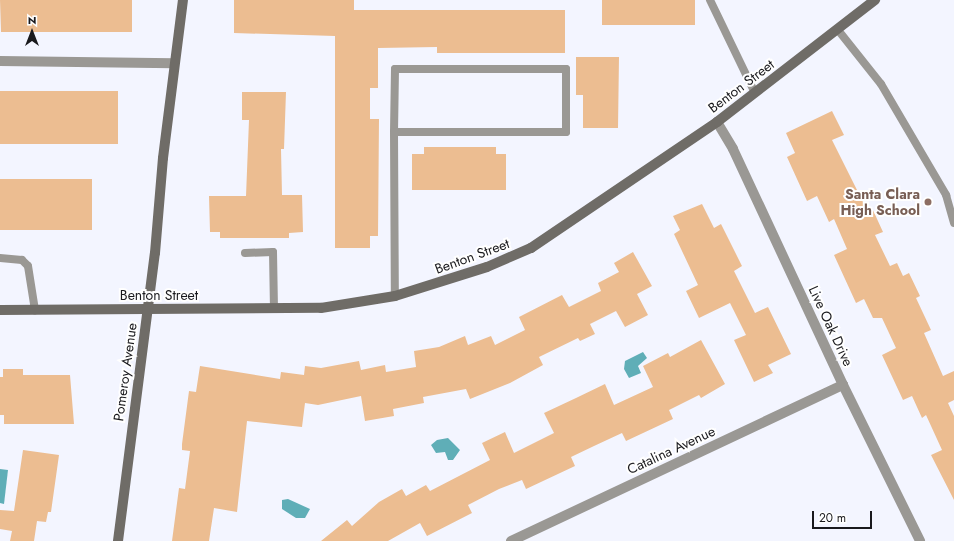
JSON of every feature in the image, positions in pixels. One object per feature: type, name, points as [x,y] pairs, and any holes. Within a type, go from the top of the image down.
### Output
[{"type":"main road","name":"Pomeroy Avenue","points":[[118,541],[147,309],[174,63],[183,0]]},
{"type":"main road","name":"Benton Street","points":[[0,310],[321,308],[395,296],[487,267],[531,248],[717,122],[875,0]]},
{"type":"street","points":[[0,61],[174,63]]},
{"type":"street","name":"Live Oak Drive","points":[[717,122],[733,149],[842,385],[920,541]]},
{"type":"street","name":"Catalina Avenue","points":[[511,541],[842,385]]},
{"type":"lane","points":[[710,0],[755,93]]},
{"type":"lane","points":[[838,30],[881,84],[946,195],[954,223]]},
{"type":"lane","points":[[394,132],[566,132],[566,70],[395,70],[394,132],[395,296]]},
{"type":"lane","points":[[245,253],[273,252],[274,309]]},
{"type":"lane","points":[[0,258],[22,260],[28,266],[35,310]]},
{"type":"water","points":[[643,352],[647,358],[638,366],[641,373],[629,378],[624,369],[625,361]]},
{"type":"water","points":[[448,438],[460,450],[453,460],[448,460],[445,452],[436,453],[431,445],[437,440]]},
{"type":"water","points":[[0,469],[8,470],[4,504],[0,503]]},
{"type":"water","points":[[288,499],[310,509],[305,518],[296,518],[282,509],[282,500]]},
{"type":"building","points":[[0,0],[132,0],[132,32],[1,32]]},
{"type":"building","points":[[234,0],[354,0],[354,10],[565,10],[565,53],[437,53],[437,47],[378,48],[378,88],[370,88],[370,119],[379,119],[378,236],[370,236],[370,248],[335,248],[335,36],[234,33]]},
{"type":"building","points":[[602,0],[695,0],[695,25],[602,25]]},
{"type":"building","points":[[576,57],[619,57],[618,128],[583,128],[583,95],[576,95]]},
{"type":"building","points":[[0,91],[118,91],[118,144],[0,144]]},
{"type":"building","points":[[242,92],[286,92],[284,149],[281,149],[282,195],[302,195],[303,232],[289,233],[289,238],[220,238],[220,232],[210,232],[209,196],[246,196],[249,120],[242,120]]},
{"type":"building","points":[[832,111],[844,135],[832,140],[867,210],[872,208],[883,232],[875,235],[890,266],[897,263],[903,276],[909,273],[920,296],[916,298],[931,330],[924,333],[943,376],[954,371],[954,400],[948,403],[954,416],[954,500],[931,455],[942,450],[926,415],[922,418],[912,396],[903,400],[882,355],[896,348],[882,318],[873,318],[864,299],[856,303],[834,255],[847,249],[834,219],[829,222],[817,196],[807,201],[787,157],[795,153],[786,133]]},
{"type":"building","points":[[424,147],[496,147],[496,154],[506,154],[506,190],[412,190],[412,154],[424,154]]},
{"type":"building","points":[[0,179],[92,179],[92,230],[0,230]]},
{"type":"building","points":[[702,204],[714,228],[721,224],[742,266],[734,271],[755,313],[768,307],[791,354],[768,365],[773,373],[754,382],[734,340],[746,335],[730,303],[699,318],[686,291],[698,285],[674,234],[680,230],[673,216]]},
{"type":"building","points":[[633,252],[652,286],[637,294],[648,315],[625,327],[616,311],[590,324],[595,334],[580,341],[578,338],[539,357],[543,365],[510,383],[470,399],[466,389],[423,397],[424,403],[393,409],[394,416],[365,421],[361,396],[318,405],[305,403],[302,427],[247,421],[237,512],[214,508],[209,541],[172,541],[179,488],[185,489],[190,451],[182,450],[189,391],[196,392],[200,366],[280,379],[281,372],[304,375],[305,366],[321,368],[359,361],[361,370],[385,365],[386,372],[416,367],[414,351],[439,347],[465,336],[468,345],[491,336],[495,345],[525,330],[519,317],[562,295],[569,307],[601,291],[598,283],[619,272],[614,263]]},
{"type":"building","points":[[701,340],[725,384],[701,398],[699,395],[669,410],[673,419],[626,441],[622,433],[594,446],[571,457],[575,466],[526,489],[522,480],[499,489],[468,505],[472,513],[427,536],[420,523],[388,541],[321,541],[347,520],[352,526],[379,502],[402,489],[406,496],[426,485],[430,491],[490,460],[482,443],[505,432],[514,453],[554,433],[544,413],[605,384],[614,405],[653,387],[643,366],[668,353],[670,357]]},
{"type":"building","points":[[3,369],[23,369],[23,375],[70,375],[74,424],[4,424],[4,415],[0,415],[0,377],[3,377]]},
{"type":"building","points":[[23,450],[59,455],[51,512],[48,512],[46,522],[37,521],[34,541],[10,541],[12,531],[0,529],[0,510],[14,511]]},
{"type":"place","name":"Santa Clara High School","points":[[928,202]]}]
